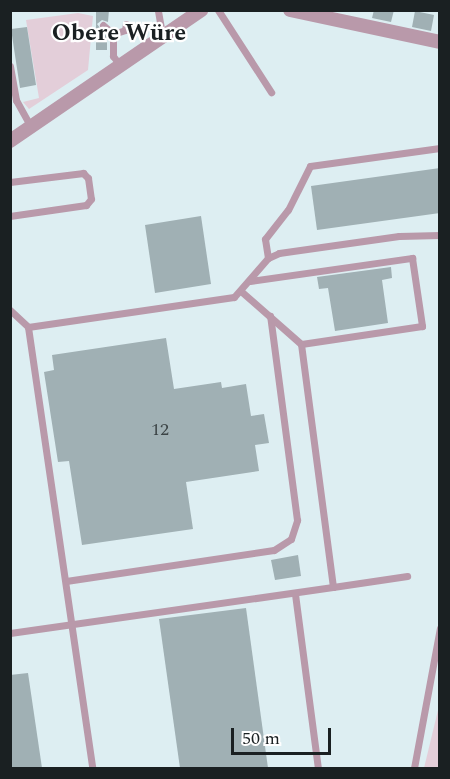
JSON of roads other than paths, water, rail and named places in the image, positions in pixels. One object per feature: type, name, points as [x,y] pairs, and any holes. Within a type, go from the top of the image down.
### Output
[{"type":"street","points":[[10,141],[162,34],[201,10]]},
{"type":"street","points":[[290,10],[440,42]]},
{"type":"lane","points":[[218,10],[271,92]]},
{"type":"lane","points":[[158,11],[162,34]]},
{"type":"lane","points":[[113,34],[125,30],[126,24]]},
{"type":"lane","points":[[102,25],[113,34]]},
{"type":"lane","points":[[113,34],[113,56],[119,64]]},
{"type":"lane","points":[[10,66],[16,100],[31,127]]},
{"type":"lane","points":[[268,258],[265,239],[288,210],[310,166],[440,148]]},
{"type":"lane","points":[[10,182],[83,173],[88,178],[91,199],[86,205],[10,216]]},
{"type":"lane","points":[[28,327],[220,301],[242,292],[268,258],[279,253],[399,236],[440,235]]},
{"type":"lane","points":[[250,281],[412,258],[422,326],[301,344]]},
{"type":"lane","points":[[242,292],[301,344],[333,587]]},
{"type":"lane","points":[[10,310],[28,327],[92,768]]},
{"type":"lane","points":[[66,581],[274,550],[291,539],[297,520],[270,316]]},
{"type":"lane","points":[[10,633],[407,576]]},
{"type":"lane","points":[[294,594],[318,768]]},
{"type":"lane","points":[[414,768],[440,628]]},
{"type":"district","name":"Obere Würe","points":[[119,34]]}]
